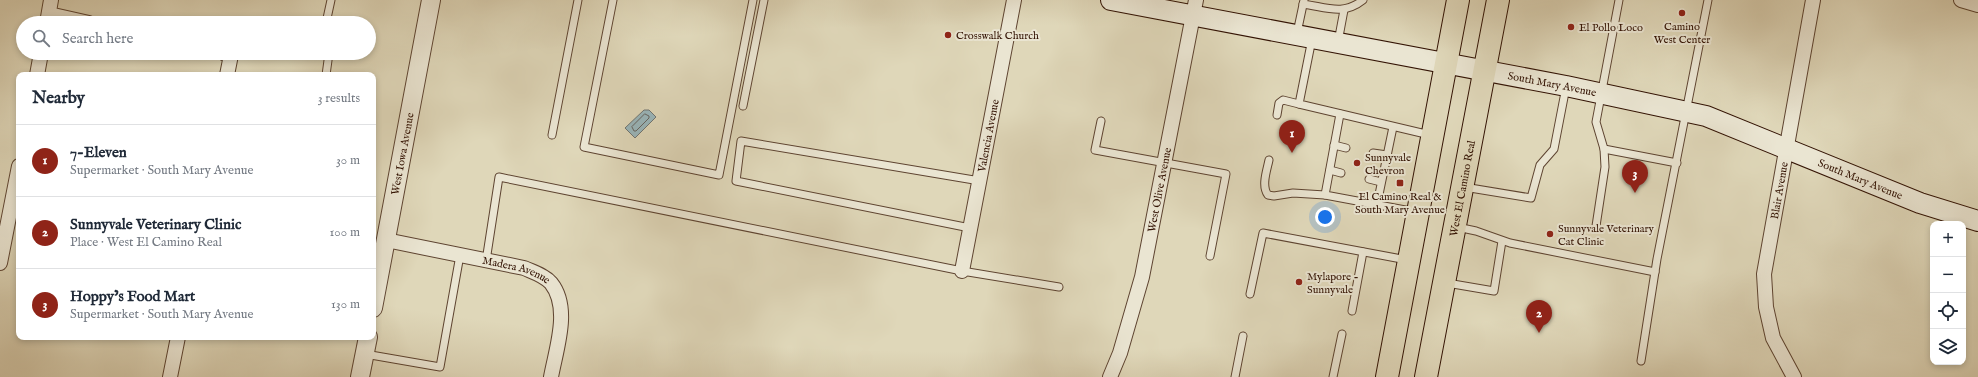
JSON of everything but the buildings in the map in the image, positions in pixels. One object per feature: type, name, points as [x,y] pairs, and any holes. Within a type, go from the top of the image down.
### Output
[{"type":"main road","name":"South Mary Avenue","points":[[1112,0],[1195,8],[1304,37],[1566,86],[1706,116],[1786,147],[1920,203],[1978,221]]},
{"type":"main road","points":[[1387,377],[1458,0]]},
{"type":"main road","name":"West El Camino Real","points":[[1426,377],[1498,0]]},
{"type":"street","points":[[48,16],[51,0]]},
{"type":"street","name":"West Iowa Avenue","points":[[376,285],[382,240],[431,0]]},
{"type":"street","name":"Valencia Avenue","points":[[962,271],[1014,0]]},
{"type":"street","name":"Blair Avenue","points":[[1794,377],[1773,338],[1766,307],[1764,274],[1813,0]]},
{"type":"street","points":[[1961,0],[1978,5]]},
{"type":"street","name":"West Olive Avenue","points":[[1110,377],[1120,353],[1142,277],[1195,8]]},
{"type":"street","points":[[38,72],[40,60]]},
{"type":"street","points":[[227,60],[227,72]]},
{"type":"street","points":[[0,264],[16,181]]},
{"type":"street","name":"Madera Avenue","points":[[382,240],[524,268],[537,273],[551,283],[562,315],[551,377]]},
{"type":"street","points":[[170,377],[177,340]]},
{"type":"street","points":[[360,377],[366,346]]},
{"type":"lane","points":[[328,16],[331,0]]},
{"type":"lane","points":[[552,135],[578,0]]},
{"type":"lane","points":[[613,0],[584,147],[718,175],[753,0]]},
{"type":"lane","points":[[743,106],[764,0]]},
{"type":"lane","points":[[1299,104],[1304,37],[1304,2],[1344,10],[1356,6],[1363,0]]},
{"type":"lane","points":[[1596,226],[1605,167],[1604,149],[1596,122],[1600,94],[1619,0]]},
{"type":"lane","points":[[1641,361],[1655,272],[1708,0]]},
{"type":"lane","points":[[1338,43],[1344,10]]},
{"type":"lane","points":[[326,72],[328,60]]},
{"type":"lane","points":[[1462,186],[1531,198],[1540,165],[1554,149],[1566,86]]},
{"type":"lane","points":[[1277,116],[1279,103],[1283,100],[1432,136]]},
{"type":"lane","points":[[1325,195],[1340,114]]},
{"type":"lane","points":[[1101,122],[1095,150],[1226,174],[1210,256]]},
{"type":"lane","points":[[1377,204],[1393,127]]},
{"type":"lane","points":[[970,228],[736,181],[741,141],[980,181]]},
{"type":"lane","points":[[1334,145],[1346,148]]},
{"type":"lane","points":[[1604,149],[1677,163]]},
{"type":"lane","points":[[1373,153],[1387,155]]},
{"type":"lane","points":[[1269,160],[1265,183],[1265,191],[1268,195],[1293,193],[1325,195],[1418,213]]},
{"type":"lane","points":[[1330,170],[1341,173]]},
{"type":"lane","points":[[486,260],[499,177],[962,271],[1059,287]]},
{"type":"lane","points":[[1368,179],[1381,182]]},
{"type":"lane","points":[[1454,227],[1476,231],[1502,241],[1655,272]]},
{"type":"lane","points":[[1250,294],[1263,233],[1409,261]]},
{"type":"lane","points":[[1444,282],[1494,291],[1502,241]]},
{"type":"lane","points":[[1352,311],[1363,252]]},
{"type":"lane","points":[[366,346],[440,367],[460,255]]},
{"type":"lane","points":[[1333,377],[1342,334]]},
{"type":"lane","points":[[1235,377],[1243,336]]},
{"type":"water","points":[[644,110],[649,110],[656,117],[635,138],[625,128]]},
{"type":"place","name":"Camino West Center","points":[[1682,13]]},
{"type":"place","name":"El Pollo Loco","points":[[1571,27]]},
{"type":"place","name":"Crosswalk Church","points":[[948,35]]},
{"type":"place","name":"7-Eleven","points":[[1292,153]]},
{"type":"place","name":"Sunnyvale Chevron","points":[[1357,163]]},
{"type":"place","name":"El Camino Real & South Mary Avenue","points":[[1400,183]]},
{"type":"place","name":"Hoppy’s Food Mart","points":[[1635,193]]},
{"type":"place","name":"Sunnyvale Veterinary Cat Clinic","points":[[1550,234]]},
{"type":"place","name":"Mylapore - Sunnyvale","points":[[1299,282]]},
{"type":"place","name":"Sunnyvale Veterinary Clinic","points":[[1539,333]]}]
